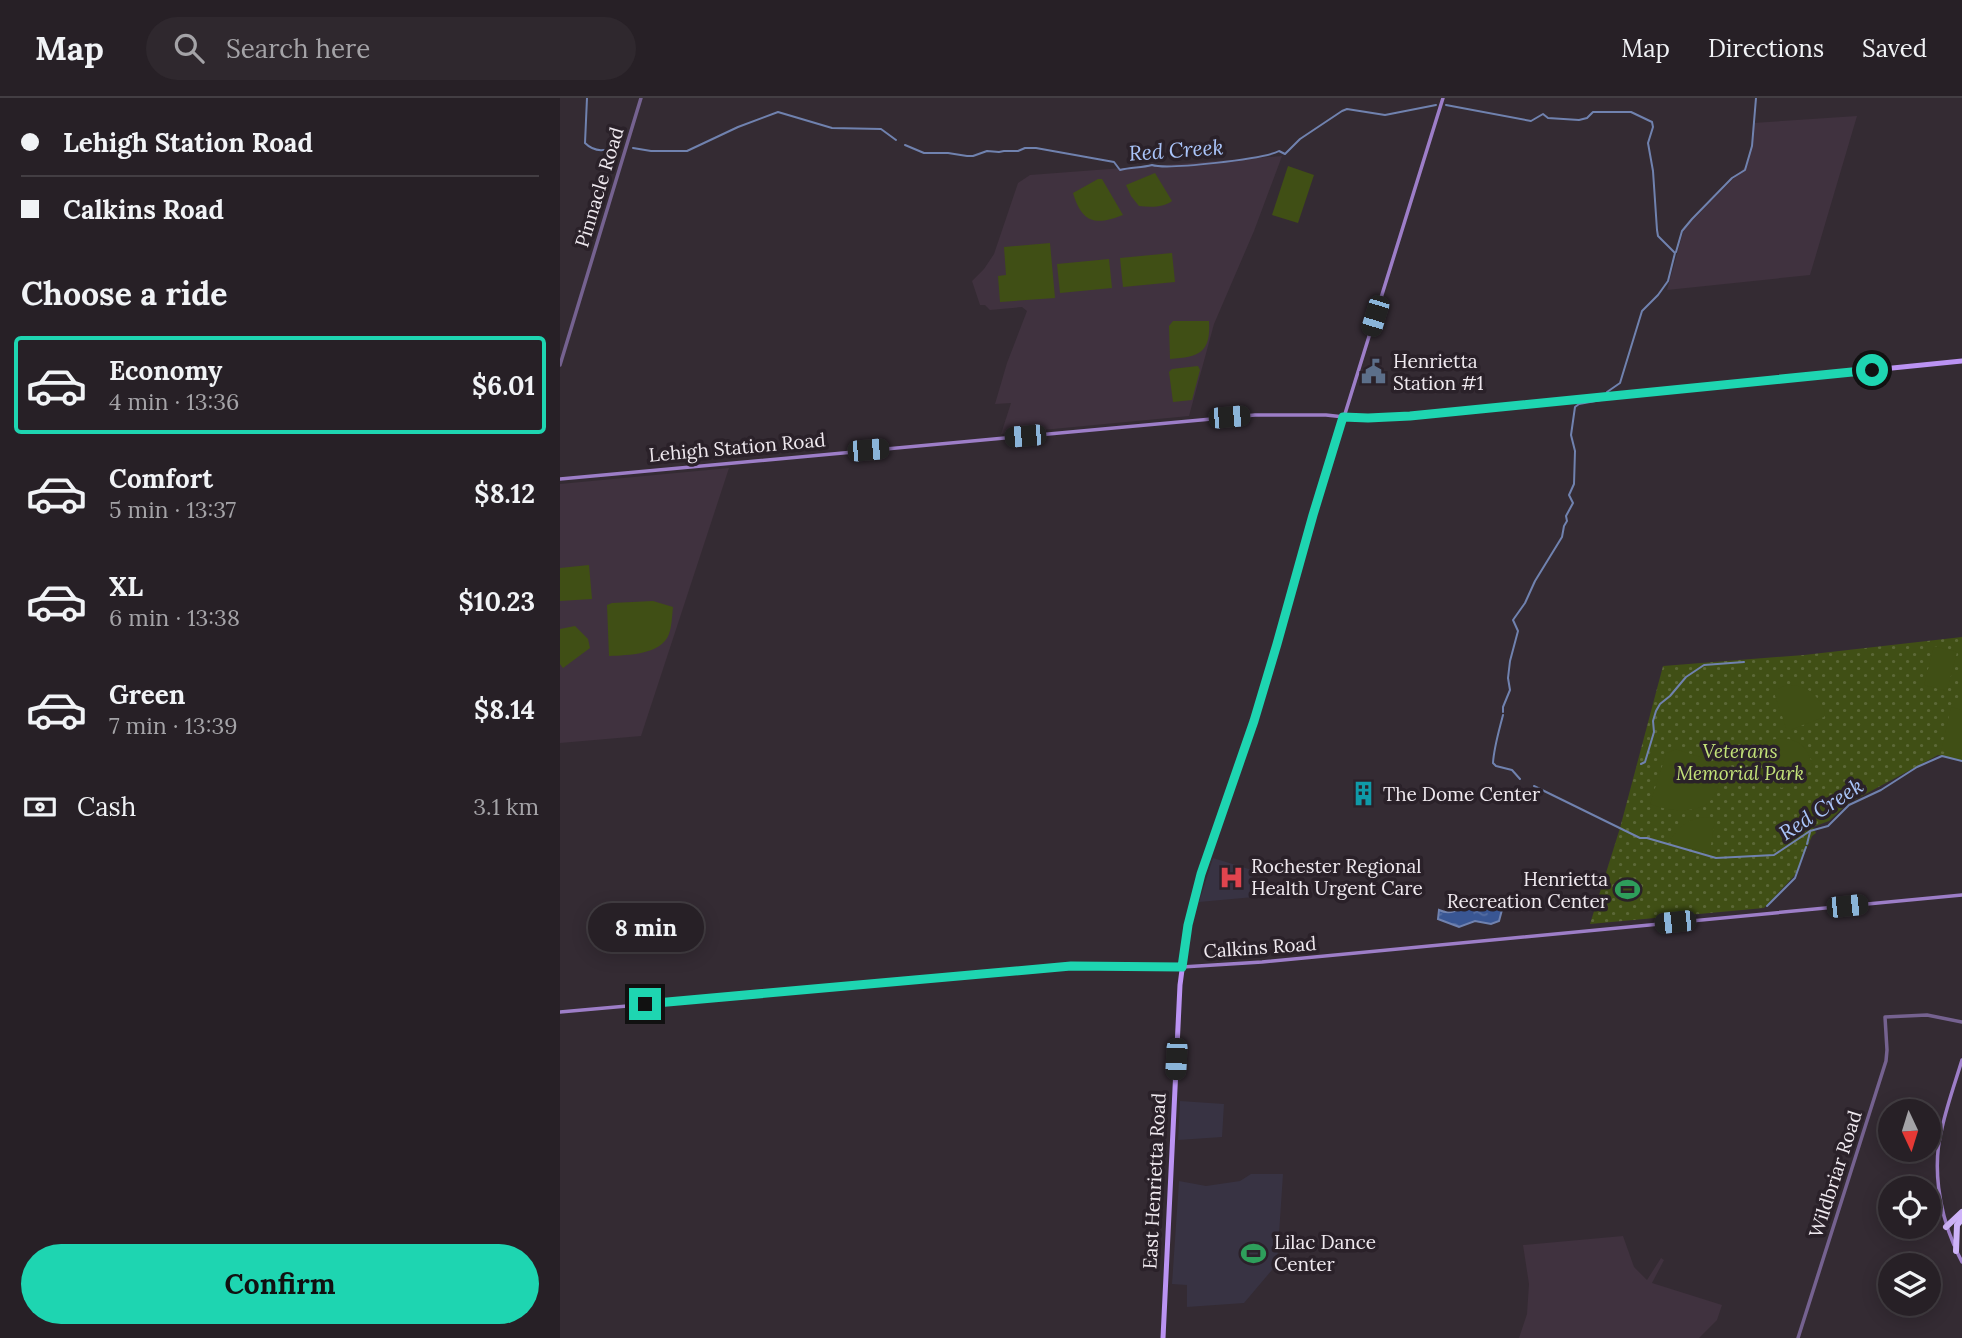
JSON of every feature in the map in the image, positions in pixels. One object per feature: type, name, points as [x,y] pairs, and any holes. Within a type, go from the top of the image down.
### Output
[{"type":"highway","points":[[1946,1227],[1962,1212]]},
{"type":"highway","points":[[1956,1251],[1957,1226],[1962,1219]]},
{"type":"main road","name":"East Henrietta Road","points":[[1163,1338],[1172,1126],[1182,967],[1188,925],[1201,874],[1254,721],[1313,515],[1443,98]]},
{"type":"main road","name":"Lehigh Station Road","points":[[560,479],[1255,415],[1402,417],[1962,360]]},
{"type":"main road","name":"Calkins Road","points":[[560,1012],[1071,966],[1182,967],[1297,959],[1962,895]]},
{"type":"main road","points":[[1962,1060],[1941,1130],[1938,1150],[1938,1181],[1946,1227],[1962,1262]]},
{"type":"street","name":"Pinnacle Road","points":[[560,365],[641,98]]},
{"type":"street","name":"Wildbriar Road","points":[[1798,1338],[1886,1061],[1885,1017],[1927,1015],[1962,1022]]},
{"type":"shaded area","points":[[1857,116],[1810,275],[1667,290],[1684,229],[1747,165],[1753,123]]},
{"type":"shaded area","points":[[1282,156],[1254,231],[1214,324],[1189,416],[1001,434],[1011,403],[995,404],[1027,311],[1022,307],[990,310],[985,305],[980,305],[972,281],[994,254],[1018,183],[1030,175]]},
{"type":"shaded area","points":[[729,468],[641,736],[560,743],[560,484]]},
{"type":"shaded area","points":[[1213,858],[1252,870],[1254,897],[1199,902]]},
{"type":"shaded area","points":[[1180,1101],[1224,1104],[1222,1137],[1178,1140]]},
{"type":"shaded area","points":[[1251,1174],[1283,1174],[1277,1264],[1244,1303],[1187,1307],[1187,1285],[1172,1284],[1179,1181],[1206,1186],[1240,1181]]},
{"type":"shaded area","points":[[1623,1236],[1634,1267],[1647,1280],[1661,1258],[1664,1260],[1652,1283],[1722,1305],[1717,1320],[1699,1338],[1519,1338],[1527,1314],[1529,1284],[1523,1245]]},
{"type":"green space","points":[[1288,166],[1314,175],[1298,223],[1272,215]]},
{"type":"green space","points":[[1155,173],[1172,201],[1161,206],[1139,206],[1126,185]]},
{"type":"green space","points":[[1102,179],[1123,215],[1097,221],[1085,216],[1081,211],[1073,193]]},
{"type":"green space","points":[[1050,243],[1055,298],[1000,302],[998,276],[1006,275],[1004,247]]},
{"type":"green space","points":[[1172,253],[1175,282],[1123,287],[1120,258]]},
{"type":"green space","points":[[1109,259],[1112,288],[1060,293],[1057,264]]},
{"type":"green space","points":[[1173,321],[1209,321],[1205,347],[1196,355],[1170,359],[1169,326]]},
{"type":"green space","points":[[1198,366],[1200,370],[1192,400],[1173,402],[1169,372],[1172,369]]},
{"type":"green space","points":[[589,565],[592,599],[560,601],[560,568]]},
{"type":"green space","points":[[653,601],[673,607],[670,631],[665,641],[652,650],[609,656],[607,605]]},
{"type":"green space","points":[[575,626],[588,639],[590,648],[563,668],[560,664],[560,629]]},
{"type":"green space","name":"Veterans Memorial Park","points":[[1962,637],[1962,761],[1938,755],[1847,804],[1829,821],[1813,827],[1816,833],[1812,836],[1795,875],[1764,908],[1590,924],[1620,828],[1663,666],[1804,655]]},
{"type":"green space","points":[[1934,646],[1957,652],[1947,691],[1924,685]]},
{"type":"green space","points":[[1787,685],[1810,691],[1825,710],[1824,717],[1787,730],[1775,690]]},
{"type":"green space","points":[[1951,707],[1962,710],[1962,756],[1941,751]]},
{"type":"green space","points":[[1783,738],[1795,741],[1803,747],[1813,767],[1782,788],[1759,751],[1769,741]]},
{"type":"green space","points":[[1675,749],[1725,765],[1715,793],[1708,803],[1701,807],[1675,810],[1650,804],[1666,754]]},
{"type":"green space","points":[[1705,817],[1715,819],[1710,851],[1705,852],[1669,841],[1684,824]]},
{"type":"water","points":[[1479,897],[1500,900],[1503,906],[1499,921],[1491,924],[1475,921],[1459,927],[1438,919],[1439,910],[1455,911]]},
{"type":"waterway","name":"Red Creek","points":[[587,98],[585,143],[598,150],[621,146]]},
{"type":"waterway","points":[[1676,252],[1682,231],[1692,219],[1732,178],[1745,170],[1752,146],[1756,98]]},
{"type":"waterway","name":"Red Creek","points":[[905,145],[924,153],[967,156],[987,151],[1036,148],[1114,162],[1120,170],[1152,165],[1195,165],[1279,151],[1285,154],[1300,139],[1347,109],[1385,115],[1436,105]]},
{"type":"waterway","name":"Red Creek","points":[[1446,105],[1531,121],[1543,114],[1548,118],[1579,120],[1587,118],[1593,112],[1631,112],[1652,122],[1648,143],[1658,236],[1675,253],[1668,281],[1642,311],[1620,383],[1607,392]]},
{"type":"waterway","name":"Red Creek","points":[[633,148],[687,151],[778,112],[832,128],[881,129],[896,140]]},
{"type":"waterway","name":"Red Creek","points":[[1503,712],[1510,690],[1510,661],[1518,631],[1513,620],[1562,537],[1566,516],[1573,503],[1569,495],[1574,484],[1575,451],[1571,435],[1575,407],[1601,400]]},
{"type":"waterway","points":[[1641,764],[1645,762],[1654,732],[1656,711],[1686,677],[1704,665],[1744,662]]},
{"type":"waterway","name":"Red Creek","points":[[1503,715],[1493,763],[1512,770],[1520,779]]},
{"type":"waterway","name":"Red Creek","points":[[1534,786],[1640,838],[1716,858],[1774,855],[1810,831],[1828,826],[1849,805],[1881,790],[1917,767],[1942,756],[1962,761]]},
{"type":"waterway","points":[[1807,844],[1810,832]]},
{"type":"waterway","points":[[1767,906],[1795,878],[1806,847]]},
{"type":"place","name":"Henrietta Station #1","points":[[1373,372]]},
{"type":"place","name":"The Dome Center","points":[[1363,794]]},
{"type":"place","name":"Rochester Regional Health Urgent Care","points":[[1231,877]]},
{"type":"place","name":"Henrietta Recreation Center","points":[[1628,890]]},
{"type":"place","name":"Lilac Dance Center","points":[[1254,1253]]},
{"type":"route","points":[[645,1004],[1071,966],[1182,967],[1188,925],[1201,874],[1254,721],[1343,417],[1393,418],[1872,370]]}]
